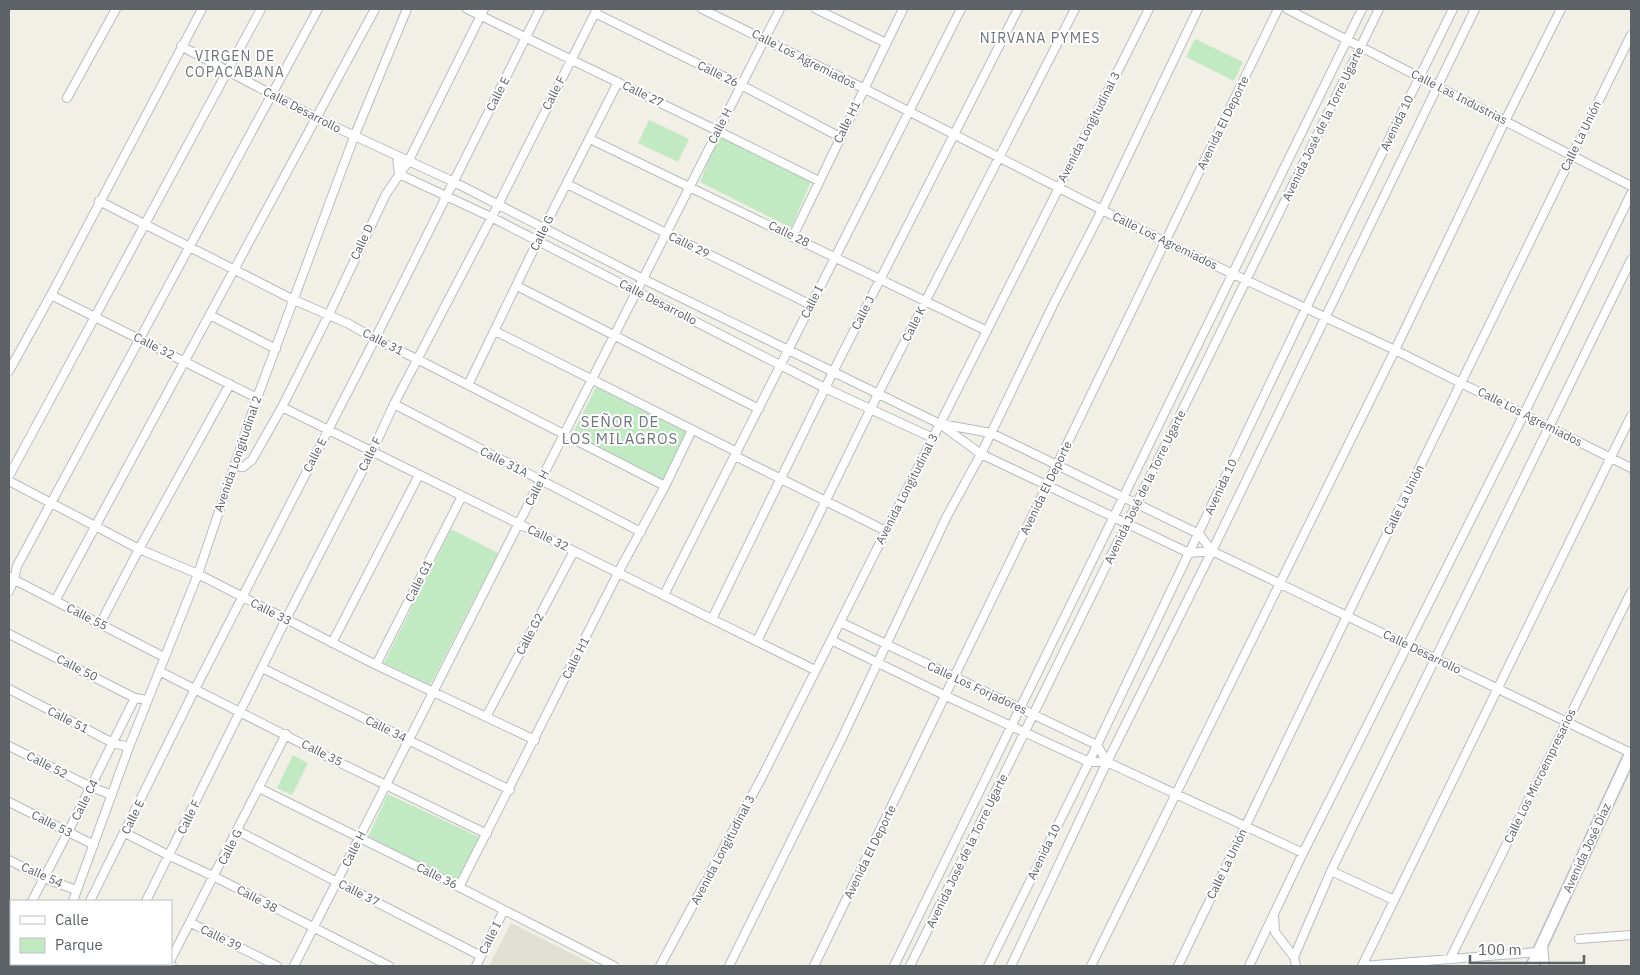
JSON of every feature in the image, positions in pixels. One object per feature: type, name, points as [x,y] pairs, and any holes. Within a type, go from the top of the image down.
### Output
[{"type":"street","points":[[66,98],[116,9]]},
{"type":"street","points":[[9,370],[51,295],[202,9]]},
{"type":"street","points":[[9,476],[260,9]]},
{"type":"street","points":[[9,591],[17,566],[318,9]]},
{"type":"street","points":[[55,601],[375,9]]},
{"type":"street","name":"Avenida Longitudinal 2","points":[[73,900],[129,747],[198,574],[257,398],[354,137],[407,9]]},
{"type":"street","name":"Calle 27","points":[[466,9],[482,12],[526,37],[819,181]]},
{"type":"street","name":"Calle E","points":[[91,900],[125,834],[195,689],[447,196],[540,9]]},
{"type":"street","name":"Calle Los Agremiados","points":[[702,9],[909,111],[953,136],[1165,242],[1325,316],[1631,468]]},
{"type":"street","name":"Calle H","points":[[294,966],[780,9]]},
{"type":"street","points":[[816,9],[886,43]]},
{"type":"street","name":"Calle H1","points":[[793,236],[902,9]]},
{"type":"street","name":"Calle I","points":[[664,596],[961,9]]},
{"type":"street","name":"Calle J","points":[[712,619],[833,372],[1018,9]]},
{"type":"street","name":"Calle K","points":[[757,641],[878,394],[1075,9]]},
{"type":"street","name":"Avenida Longitudinal 3","points":[[660,966],[761,779],[1149,9]]},
{"type":"street","points":[[729,966],[878,663],[947,516],[981,454],[1102,210],[1198,9]]},
{"type":"street","name":"Avenida El Deporte","points":[[814,966],[1278,9]]},
{"type":"street","name":"Calle Las Industrias","points":[[1287,9],[1631,186]]},
{"type":"street","name":"Avenida José de la Torre Ugarte","points":[[894,966],[1362,9]]},
{"type":"street","name":"Avenida José de la Torre Ugarte","points":[[910,966],[1379,9]]},
{"type":"street","name":"Avenida 10","points":[[988,966],[1089,762],[1306,308],[1453,9]]},
{"type":"street","name":"Avenida 10","points":[[1012,966],[1107,762],[1212,551],[1474,9]]},
{"type":"street","points":[[1091,966],[1561,9]]},
{"type":"street","name":"Calle F","points":[[147,900],[372,452],[394,404],[498,205],[596,11]]},
{"type":"street","name":"Calle 26","points":[[596,11],[840,137]]},
{"type":"street","name":"Calle D","points":[[234,466],[243,467],[252,460],[282,407],[386,194],[408,162],[482,12]]},
{"type":"street","name":"Calle La Unión","points":[[1178,966],[1631,35]]},
{"type":"street","name":"Calle Desarrollo","points":[[181,46],[226,72],[354,137],[454,182],[643,278],[940,424],[981,454],[1190,553]]},
{"type":"street","name":"Calle G","points":[[468,385],[544,228],[618,82]]},
{"type":"street","name":"Calle 28","points":[[590,139],[987,331]]},
{"type":"street","points":[[397,157],[398,174]]},
{"type":"street","name":"Calle Desarrollo","points":[[398,174],[491,217],[825,388],[872,408],[933,438]]},
{"type":"street","name":"Calle 29","points":[[567,184],[811,305]]},
{"type":"street","points":[[1249,966],[1303,853],[1524,414],[1631,194]]},
{"type":"street","name":"Calle 31","points":[[100,201],[294,300],[329,314],[374,339],[418,359],[665,486]]},
{"type":"street","points":[[1294,957],[1331,871],[1631,260]]},
{"type":"street","points":[[517,286],[758,409]]},
{"type":"street","name":"Calle 32","points":[[51,295],[257,398]]},
{"type":"street","points":[[210,315],[276,349]]},
{"type":"street","points":[[495,331],[692,430],[780,479],[886,531]]},
{"type":"street","points":[[100,624],[230,384]]},
{"type":"street","name":"Calle 31A","points":[[394,404],[641,532]]},
{"type":"street","name":"Calle 32","points":[[282,407],[815,670]]},
{"type":"street","points":[[1540,948],[1450,960],[1362,966],[1631,416]]},
{"type":"street","name":"Calle Desarrollo","points":[[940,424],[991,433],[1058,464],[1199,534],[1212,551],[1631,753]]},
{"type":"street","name":"Calle H1","points":[[459,887],[692,430]]},
{"type":"street","points":[[332,643],[419,474]]},
{"type":"street","name":"Calle 33","points":[[9,481],[139,549],[198,574],[376,666],[534,740]]},
{"type":"street","name":"Calle G1","points":[[376,666],[462,496]]},
{"type":"street","name":"Calle G2","points":[[486,717],[574,551]]},
{"type":"street","points":[[1190,553],[1212,551]]},
{"type":"street","name":"Calle 55","points":[[12,579],[164,657]]},
{"type":"street","name":"Calle Los Microempresarios","points":[[1450,960],[1631,592]]},
{"type":"street","name":"Calle Los Forjadores","points":[[840,622],[1097,745]]},
{"type":"street","name":"Calle 50","points":[[9,634],[135,698],[147,700]]},
{"type":"street","name":"Calle Los Forjadores","points":[[831,640],[1089,762],[1107,762],[1303,853]]},
{"type":"street","name":"Calle 34","points":[[262,668],[510,790]]},
{"type":"street","name":"Calle 35","points":[[159,671],[487,834]]},
{"type":"street","name":"Calle 51","points":[[9,689],[113,743],[129,747]]},
{"type":"street","name":"Calle C4","points":[[33,900],[135,698]]},
{"type":"street","name":"Calle G","points":[[172,957],[286,734]]},
{"type":"street","points":[[1097,745],[1107,762]]},
{"type":"street","name":"Calle 52","points":[[9,746],[91,788],[112,795]]},
{"type":"street","name":"Avenida José Díaz","points":[[1532,966],[1631,753]]},
{"type":"street","name":"Calle 36","points":[[259,788],[614,966]]},
{"type":"street","name":"Calle 53","points":[[9,802],[94,845]]},
{"type":"street","name":"Calle 37","points":[[238,830],[481,956]]},
{"type":"street","name":"Calle 38","points":[[125,834],[390,966]]},
{"type":"street","name":"Calle 54","points":[[9,860],[44,878],[76,890]]},
{"type":"street","points":[[1331,871],[1394,900]]},
{"type":"street","name":"Calle I","points":[[476,966],[504,910]]},
{"type":"street","points":[[1274,913],[1277,937],[1294,957],[1296,966]]},
{"type":"street","name":"Calle 39","points":[[191,923],[278,966]]},
{"type":"street","points":[[1579,940],[1631,934]]},
{"type":"street","points":[[9,942],[10,938]]},
{"type":"street","name":"Avenida José Díaz","points":[[1540,948],[1545,966]]},
{"type":"street","points":[[168,965],[172,966]]},
{"type":"shaded area","points":[[511,923],[596,966],[489,966]]},
{"type":"green space","points":[[1195,39],[1243,62],[1234,81],[1186,57]]},
{"type":"green space","points":[[649,120],[689,139],[678,162],[638,143]]},
{"type":"green space","points":[[718,136],[811,182],[791,228],[700,182]]},
{"type":"green space","points":[[596,387],[686,432],[663,481],[572,435]]},
{"type":"green space","points":[[451,529],[498,553],[430,685],[384,663]]},
{"type":"green space","points":[[293,755],[308,763],[292,795],[277,788]]},
{"type":"green space","points":[[388,794],[479,837],[457,880],[368,837]]},
{"type":"district","name":"NIRVANA PYMES","points":[[1040,38]]},
{"type":"district","name":"VIRGEN DE COPACABANA","points":[[235,64]]},
{"type":"district","name":"SEÑOR DE LOS MILAGROS","points":[[620,430]]}]
